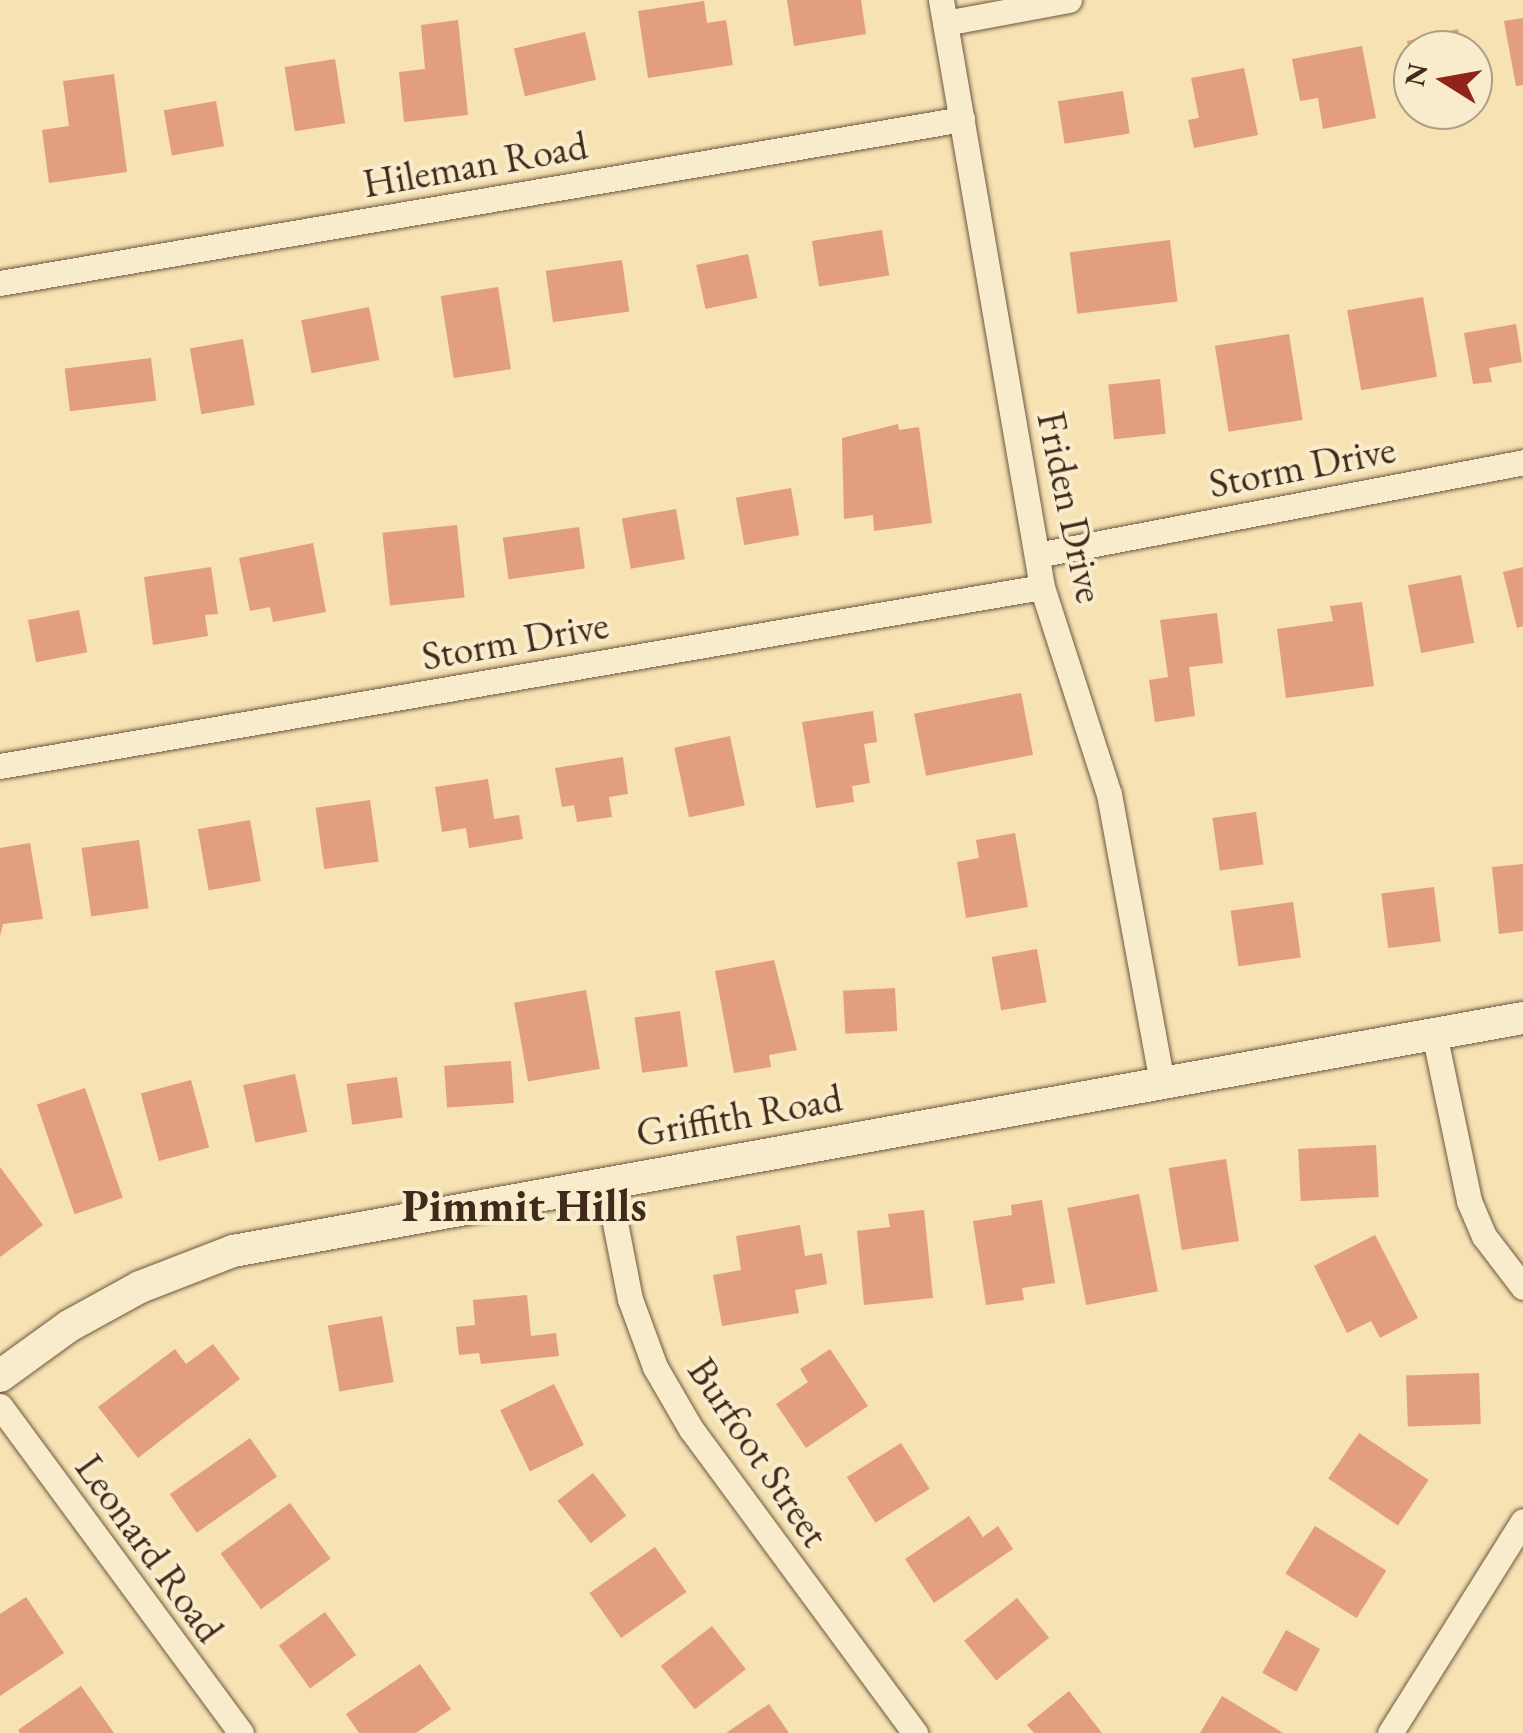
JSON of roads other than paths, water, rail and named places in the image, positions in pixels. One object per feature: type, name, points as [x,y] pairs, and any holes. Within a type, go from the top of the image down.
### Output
[{"type":"street","points":[[944,12],[1070,0]]},
{"type":"street","name":"Friden Drive","points":[[944,12],[1042,588],[1109,794],[1162,1082]]},
{"type":"street","name":"Hileman Road","points":[[0,284],[962,119]]},
{"type":"street","name":"Storm Drive","points":[[1036,555],[1523,462]]},
{"type":"street","name":"Storm Drive","points":[[0,766],[1042,588]]},
{"type":"street","name":"Griffith Road","points":[[0,1376],[69,1326],[196,1262],[607,1182],[1523,1018]]},
{"type":"street","points":[[1434,1033],[1469,1201],[1484,1236],[1523,1286]]},
{"type":"street","name":"Burfoot Street","points":[[607,1182],[630,1298],[655,1367],[691,1429],[915,1733]]},
{"type":"street","name":"Leonard Road","points":[[0,1406],[241,1733]]},
{"type":"street","points":[[1390,1733],[1523,1521]]},
{"type":"district","name":"Pimmit Hills","points":[[524,1206]]}]
